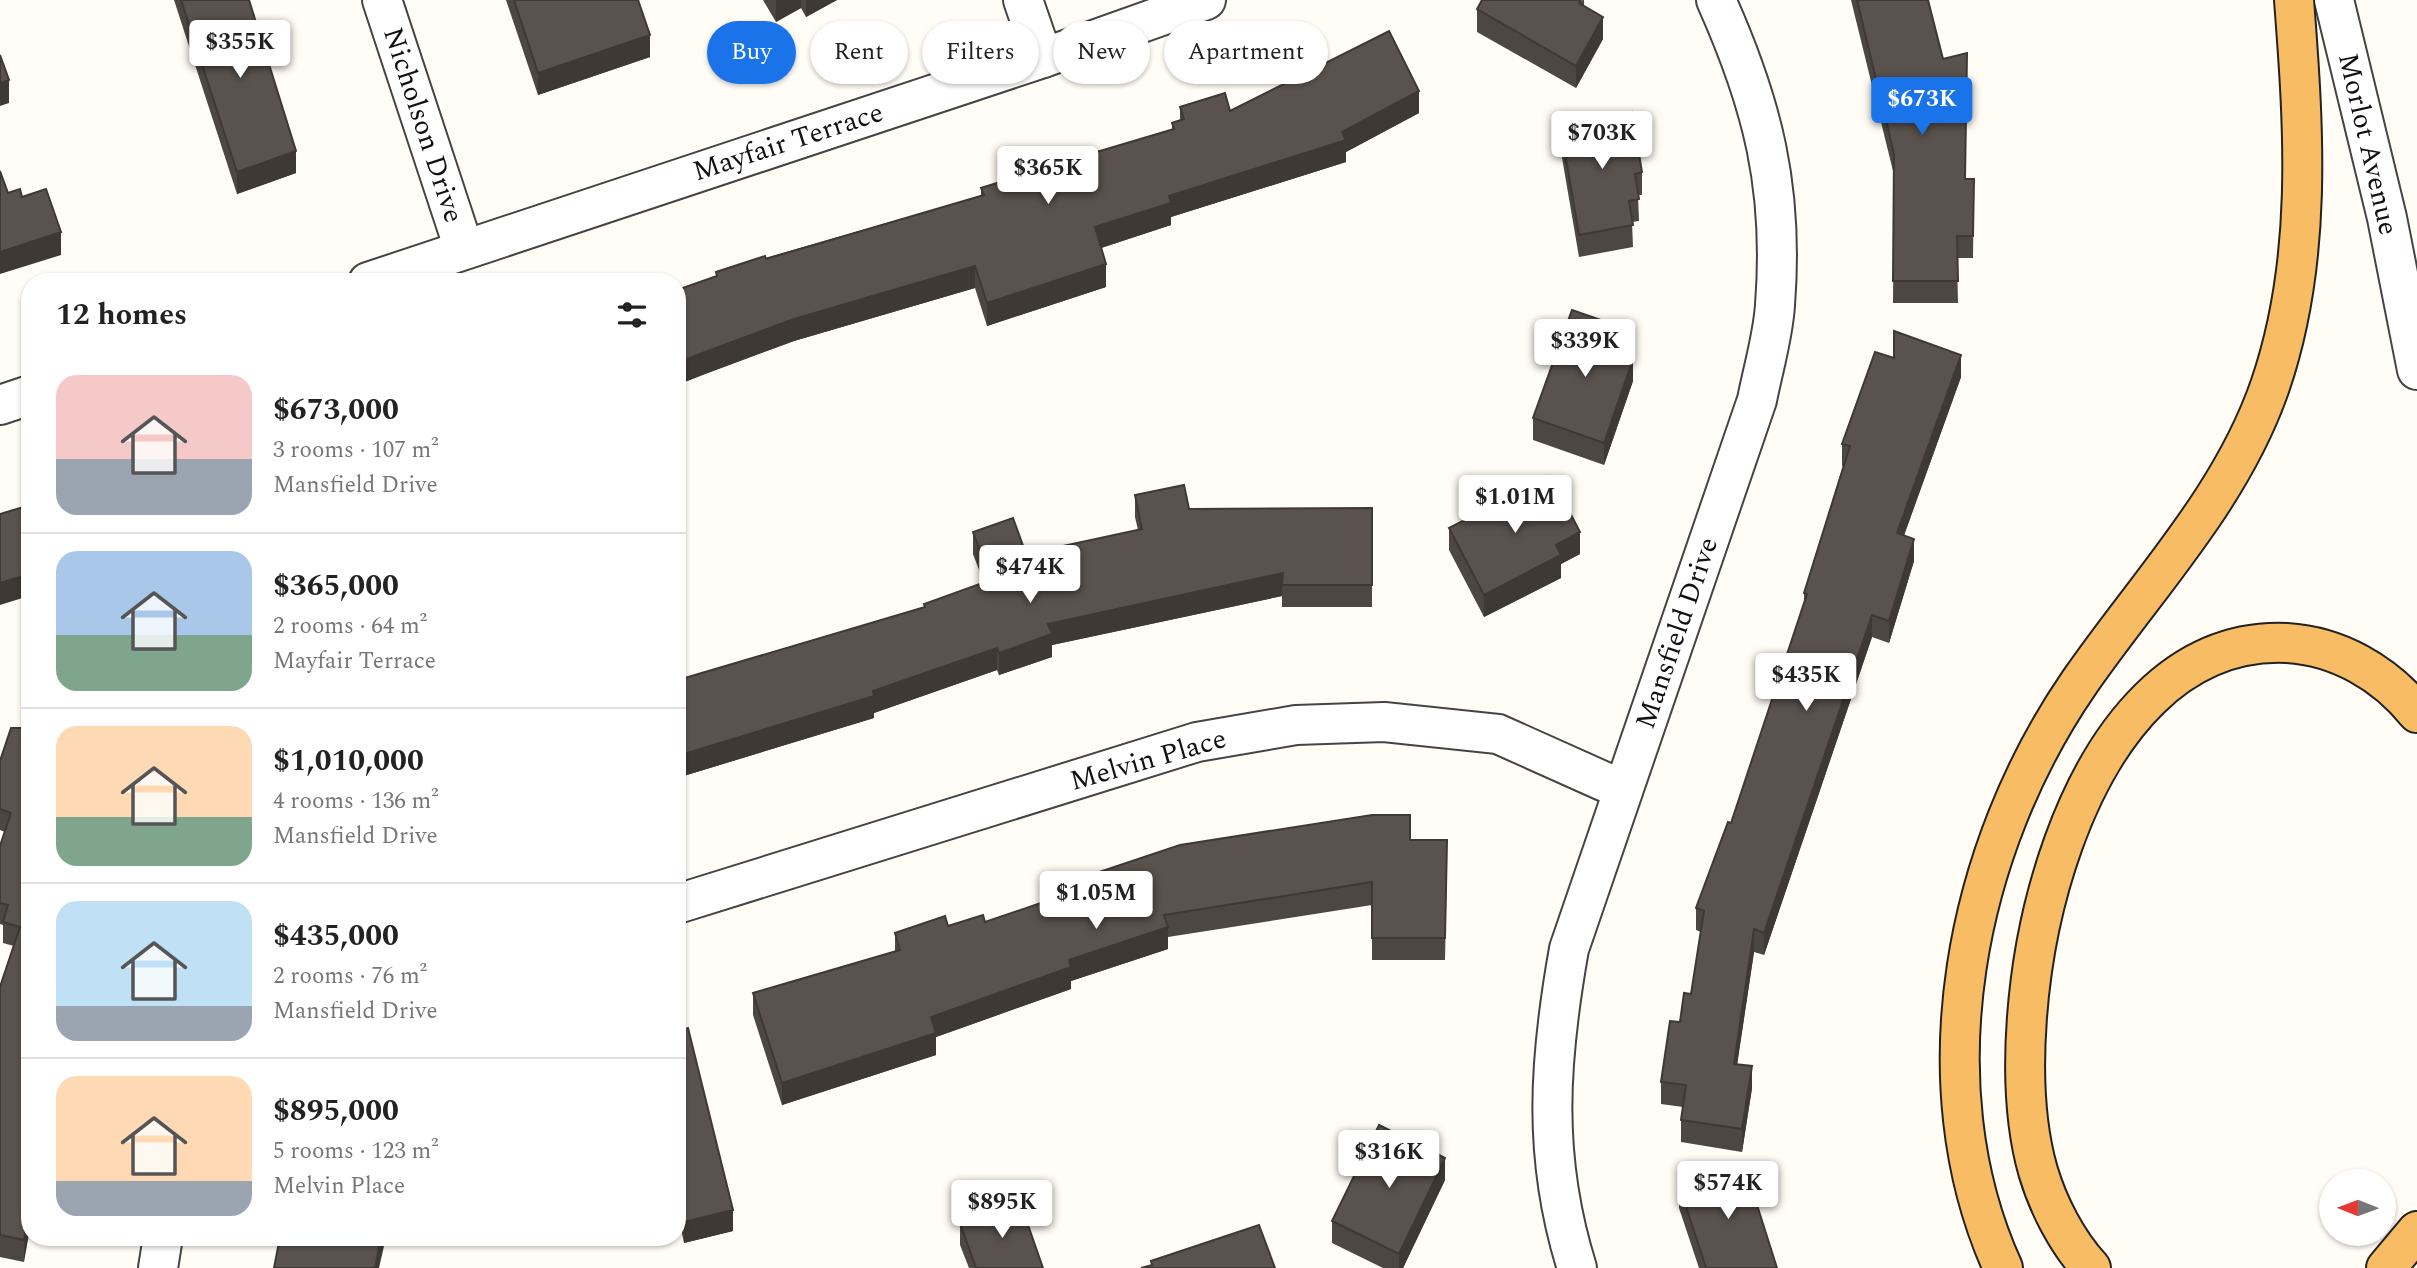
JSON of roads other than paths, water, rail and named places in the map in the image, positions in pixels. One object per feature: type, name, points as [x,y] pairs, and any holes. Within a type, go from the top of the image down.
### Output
[{"type":"highway","points":[[2003,1268],[1976,1191],[1963,1115],[1961,1035],[1970,951],[1987,870],[2013,798],[2043,737],[2215,498],[2247,444],[2271,385],[2287,322],[2298,259],[2304,182],[2294,0]]},
{"type":"highway","points":[[2091,1268],[2057,1218],[2038,1171],[2027,1107],[2024,1037],[2032,961],[2048,888],[2071,823],[2098,769],[2129,722],[2168,680],[2216,655],[2263,642],[2309,644],[2361,663],[2404,697],[2417,713]]},
{"type":"highway","points":[[2386,1268],[2417,1231]]},
{"type":"street","name":"Nicholson Drive","points":[[382,0],[464,249]]},
{"type":"street","points":[[1023,0],[1043,58]]},
{"type":"street","name":"Mayfair Terrace","points":[[394,273],[1043,58],[1206,0]]},
{"type":"street","name":"Mansfield Drive","points":[[1577,1268],[1558,1187],[1551,1104],[1555,1031],[1569,949],[1757,400],[1775,307],[1777,213],[1766,138],[1745,65],[1716,0]]},
{"type":"street","name":"Morlot Avenue","points":[[2333,0],[2384,205],[2417,370]]},
{"type":"street","points":[[0,405],[21,398]]},
{"type":"street","name":"Melvin Place","points":[[686,901],[1197,741],[1296,725],[1384,722],[1498,734],[1623,790]]},
{"type":"street","points":[[158,1268],[162,1246]]}]
